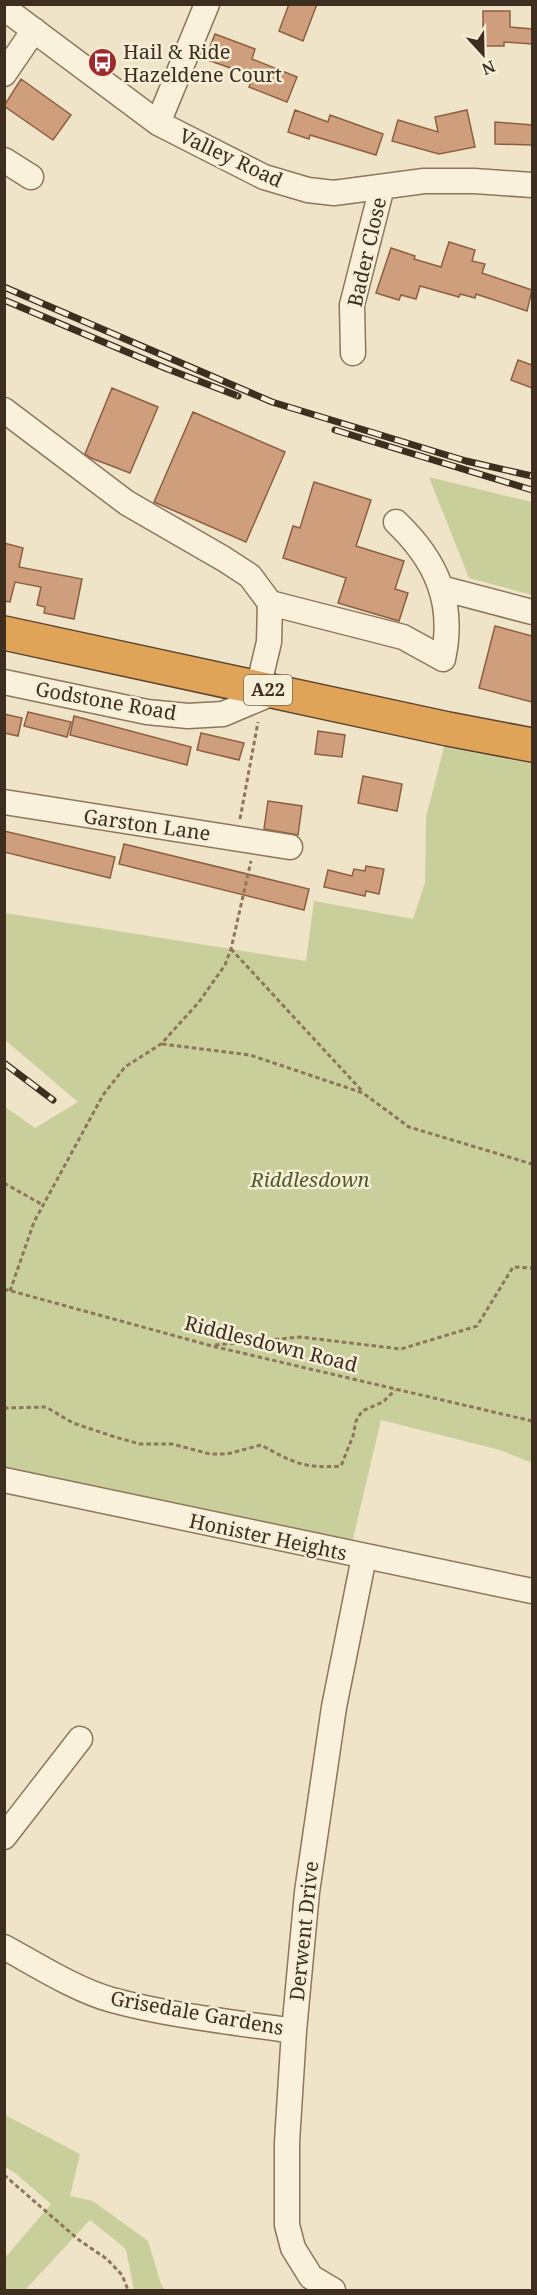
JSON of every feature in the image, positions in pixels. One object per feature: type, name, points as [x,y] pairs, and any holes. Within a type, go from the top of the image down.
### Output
[{"type":"highway","name":"A22","points":[[4,633],[532,745]]},
{"type":"street","points":[[158,123],[207,4]]},
{"type":"street","name":"Valley Road","points":[[4,8],[158,123],[264,177],[308,190],[334,193],[434,181],[474,180],[532,185]]},
{"type":"street","points":[[4,74],[34,30]]},
{"type":"street","points":[[4,160],[30,177]]},
{"type":"street","name":"Bader Close","points":[[353,353],[352,305],[382,187]]},
{"type":"street","points":[[4,410],[127,503],[250,576],[270,603],[267,690]]},
{"type":"street","points":[[270,603],[403,637],[443,659],[448,634],[445,603],[437,576],[416,541],[396,522]]},
{"type":"street","points":[[441,588],[532,612]]},
{"type":"street","name":"Godstone Road","points":[[4,682],[147,712],[188,716],[223,714],[267,690]]},
{"type":"street","name":"Garston Lane","points":[[4,802],[290,847]]},
{"type":"street","name":"Honister Heights","points":[[4,1480],[532,1591]]},
{"type":"street","name":"Derwent Drive","points":[[333,2290],[310,2277],[293,2248],[286,2225],[287,2142],[294,2031],[308,1892],[334,1707],[364,1557]]},
{"type":"street","points":[[4,1837],[80,1739]]},
{"type":"street","name":"Grisedale Gardens","points":[[4,1947],[51,1973],[110,1999],[174,2013],[294,2031]]},
{"type":"path","points":[[10,1291],[34,1222],[103,1095],[125,1067],[161,1044],[200,1002],[225,965],[231,949],[246,840],[254,743]]},
{"type":"path","points":[[231,949],[363,1093],[409,1127],[532,1164]]},
{"type":"path","points":[[161,1044],[250,1055],[363,1093]]},
{"type":"path","points":[[4,1183],[44,1205]]},
{"type":"path","points":[[212,1346],[300,1337],[400,1349],[477,1326],[513,1267],[532,1268]]},
{"type":"path","name":"Riddlesdown Road","points":[[4,1289],[212,1346],[532,1421]]},
{"type":"path","points":[[4,1408],[46,1407],[73,1423],[140,1444],[172,1444],[210,1454],[227,1454],[261,1445],[297,1464],[327,1467],[341,1466],[353,1436],[356,1421],[362,1411],[383,1402],[395,1390]]},
{"type":"path","points":[[4,2175],[79,2240],[107,2259],[122,2276],[128,2290]]},
{"type":"green space","points":[[429,477],[532,502],[532,595],[469,578]]},
{"type":"green space","name":"Riddlesdown","points":[[444,747],[532,764],[532,1463],[500,1450],[381,1420],[352,1543],[5,1469],[4,1106],[35,1128],[78,1102],[5,1040],[5,913],[306,961],[314,901],[413,919],[425,883],[426,817]]},
{"type":"green space","points":[[5,2115],[80,2154],[70,2196],[93,2201],[148,2241],[161,2284],[165,2290],[134,2290],[126,2249],[90,2220],[25,2290],[5,2290],[5,2258],[51,2204],[5,2167]]},
{"type":"building","points":[[289,4],[317,4],[303,41],[279,31]]},
{"type":"building","points":[[483,11],[510,11],[510,27],[532,29],[532,44],[504,42],[504,46],[483,46]]},
{"type":"building","points":[[215,34],[255,49],[252,59],[297,77],[287,102],[249,87],[253,76],[205,59]]},
{"type":"building","points":[[21,79],[71,115],[53,140],[4,106]]},
{"type":"building","points":[[295,110],[328,122],[330,115],[383,134],[376,155],[310,135],[309,139],[288,132]]},
{"type":"building","points":[[467,110],[475,147],[439,154],[392,141],[398,120],[438,132],[435,117]]},
{"type":"building","points":[[495,122],[532,125],[532,145],[495,144]]},
{"type":"building","points":[[449,242],[475,250],[472,261],[485,264],[482,273],[532,290],[527,311],[476,294],[475,298],[460,294],[459,297],[420,286],[416,299],[401,295],[399,300],[376,293],[391,248],[415,256],[414,259],[441,267]]},
{"type":"building","points":[[518,360],[532,365],[532,388],[511,380]]},
{"type":"building","points":[[112,388],[158,407],[130,473],[85,454]]},
{"type":"building","points":[[193,412],[285,452],[246,542],[154,502]]},
{"type":"building","points":[[314,482],[371,500],[356,546],[404,561],[395,589],[408,593],[399,621],[338,603],[346,578],[283,558],[293,526],[300,528]]},
{"type":"building","points":[[4,543],[23,548],[19,567],[82,579],[74,619],[44,613],[45,607],[37,605],[41,587],[15,582],[10,602],[4,601]]},
{"type":"building","points":[[495,626],[532,636],[532,702],[479,688]]},
{"type":"building","points":[[28,712],[71,722],[67,737],[24,726]]},
{"type":"building","points":[[4,714],[22,718],[18,736],[4,733]]},
{"type":"building","points":[[74,716],[191,747],[187,765],[70,735]]},
{"type":"building","points":[[318,731],[345,735],[342,757],[315,754]]},
{"type":"building","points":[[201,733],[244,743],[239,760],[197,750]]},
{"type":"building","points":[[363,776],[402,784],[397,811],[358,803]]},
{"type":"building","points":[[268,801],[302,806],[298,835],[264,829]]},
{"type":"building","points":[[4,831],[115,857],[110,878],[4,852]]},
{"type":"building","points":[[124,844],[309,889],[304,910],[119,864]]},
{"type":"building","points":[[366,866],[384,869],[379,894],[366,891],[365,896],[324,887],[328,870],[352,876],[354,869],[365,871]]},
{"type":"railway","points":[[4,287],[272,402],[466,461],[532,476]]},
{"type":"railway","points":[[4,300],[165,368],[238,396]]},
{"type":"railway","points":[[335,430],[532,490]]},
{"type":"railway","points":[[4,1063],[53,1100]]},
{"type":"place","name":"Hail & Ride Hazeldene Court","points":[[102,63]]}]
